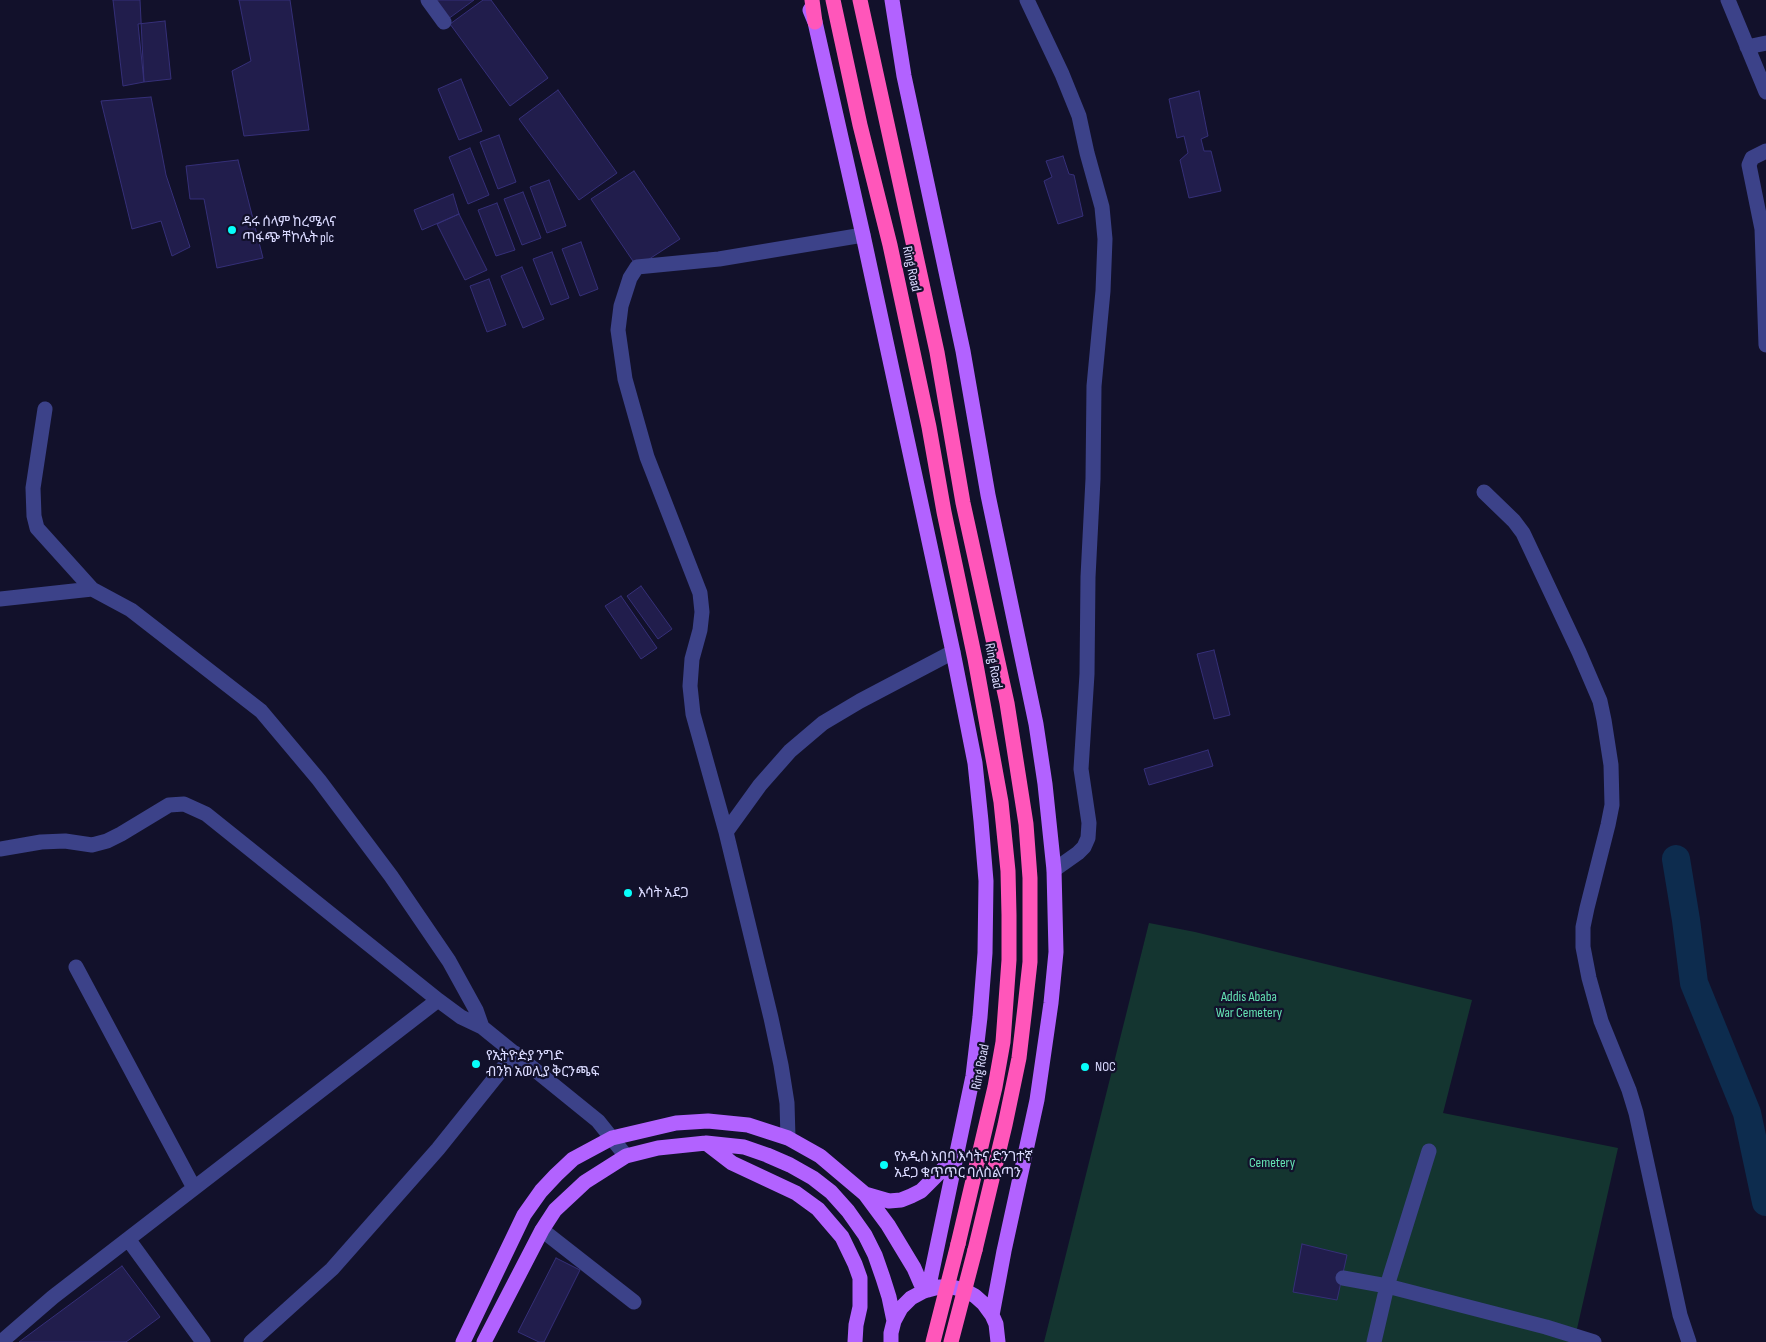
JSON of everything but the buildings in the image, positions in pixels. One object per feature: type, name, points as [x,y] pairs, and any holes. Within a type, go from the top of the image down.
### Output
[{"type":"highway","points":[[812,0],[816,22]]},
{"type":"highway","name":"Ring Road","points":[[833,0],[860,125],[890,246],[929,428],[944,512],[975,659],[1001,802],[1008,871],[1009,960],[1003,1042],[995,1087],[933,1342]]},
{"type":"highway","name":"Ring Road","points":[[860,0],[937,352],[963,503],[1007,703],[1026,824],[1030,878],[1030,962],[1018,1058],[990,1194],[951,1342]]},
{"type":"main road","points":[[805,0],[816,22],[954,652],[975,763],[986,881],[980,1017],[973,1076],[926,1290]]},
{"type":"main road","points":[[892,0],[904,76],[963,351],[988,496],[1036,724],[1045,784],[1054,870],[1056,952],[1051,1003],[1037,1100],[992,1314]]},
{"type":"main road","points":[[463,1342],[524,1215],[542,1191],[573,1159],[612,1138],[676,1123],[708,1121],[748,1126],[788,1138],[820,1156],[866,1194],[888,1225],[926,1290]]},
{"type":"main road","points":[[706,1143],[732,1162],[796,1193],[818,1209],[842,1237],[856,1264],[860,1278],[860,1307],[855,1342]]},
{"type":"main road","points":[[484,1342],[542,1230],[555,1210],[584,1182],[626,1156],[658,1148],[706,1143],[744,1147],[767,1155],[813,1178],[831,1192],[848,1211],[865,1235],[875,1255],[889,1297],[894,1321]]},
{"type":"main road","points":[[866,1194],[889,1201],[901,1200],[911,1196],[921,1191],[956,1156]]},
{"type":"main road","points":[[890,1342],[894,1321],[906,1303],[926,1290],[952,1287],[964,1290],[984,1304],[992,1314],[996,1324],[998,1342]]},
{"type":"street","points":[[428,0],[444,22]]},
{"type":"street","points":[[1027,0],[1062,74],[1079,116],[1086,153],[1102,207],[1105,239],[1103,290],[1094,386],[1087,674],[1081,760],[1089,823],[1088,838],[1084,847],[1078,853],[1054,870]]},
{"type":"street","points":[[1728,0],[1766,92]]},
{"type":"street","points":[[1747,47],[1766,43]]},
{"type":"street","points":[[1766,151],[1752,158],[1749,166],[1762,229],[1766,345]]},
{"type":"street","points":[[788,1138],[787,1103],[782,1065],[726,832],[693,714],[690,686],[692,659],[700,630],[702,612],[700,592],[647,457],[625,379],[618,330],[621,306],[630,278],[637,267],[720,259],[863,235]]},
{"type":"street","points":[[45,408],[33,488],[34,516],[37,528],[92,589],[130,610],[261,711],[319,780],[391,876],[448,961],[476,1010],[482,1027]]},
{"type":"street","points":[[1484,492],[1514,521],[1523,533],[1600,701],[1611,765],[1612,805],[1583,927],[1583,947],[1601,1021],[1629,1090],[1636,1114],[1680,1315],[1689,1342]]},
{"type":"street","points":[[0,599],[92,589]]},
{"type":"street","points":[[726,832],[760,785],[778,764],[790,751],[823,723],[860,701],[954,652]]},
{"type":"street","points":[[0,849],[41,842],[65,841],[92,845],[107,841],[121,834],[169,805],[184,804],[206,814],[438,1000],[460,1017],[482,1027],[515,1053],[598,1121],[626,1156]]},
{"type":"street","points":[[76,967],[194,1188]]},
{"type":"street","points":[[1,1342],[53,1297],[438,1000]]},
{"type":"street","points":[[251,1342],[332,1269],[438,1149],[515,1053]]},
{"type":"street","points":[[1374,1342],[1387,1286],[1429,1151]]},
{"type":"street","points":[[542,1230],[634,1302]]},
{"type":"street","points":[[128,1239],[203,1342]]},
{"type":"street","points":[[1343,1278],[1387,1286],[1546,1327],[1594,1342]]},
{"type":"green space","name":"Cemetery","points":[[1149,923],[1195,932],[1472,1000],[1443,1113],[1618,1148],[1574,1342],[1044,1342]]},
{"type":"waterway","points":[[1676,859],[1694,983],[1747,1113],[1766,1202]]},
{"type":"place","name":"ዳሩ ሰላም ከረሜላና ጣፋጭ ቸኮሌት plc","points":[[232,230]]},
{"type":"place","name":"እሳት አደጋ","points":[[628,893]]},
{"type":"place","name":"የኢትዮዽያ ንግድ ብንክ አወሊያ ቅርንጫፍ","points":[[476,1064]]},
{"type":"place","name":"NOC","points":[[1085,1067]]},
{"type":"place","name":"የአዲስ አበባ እሳትና ድንገተኛ አደጋ ቁጥጥር ባለስልጣን","points":[[884,1165]]},
{"type":"park label","name":"Addis Ababa War Cemetery","points":[[1249,1006]]}]
